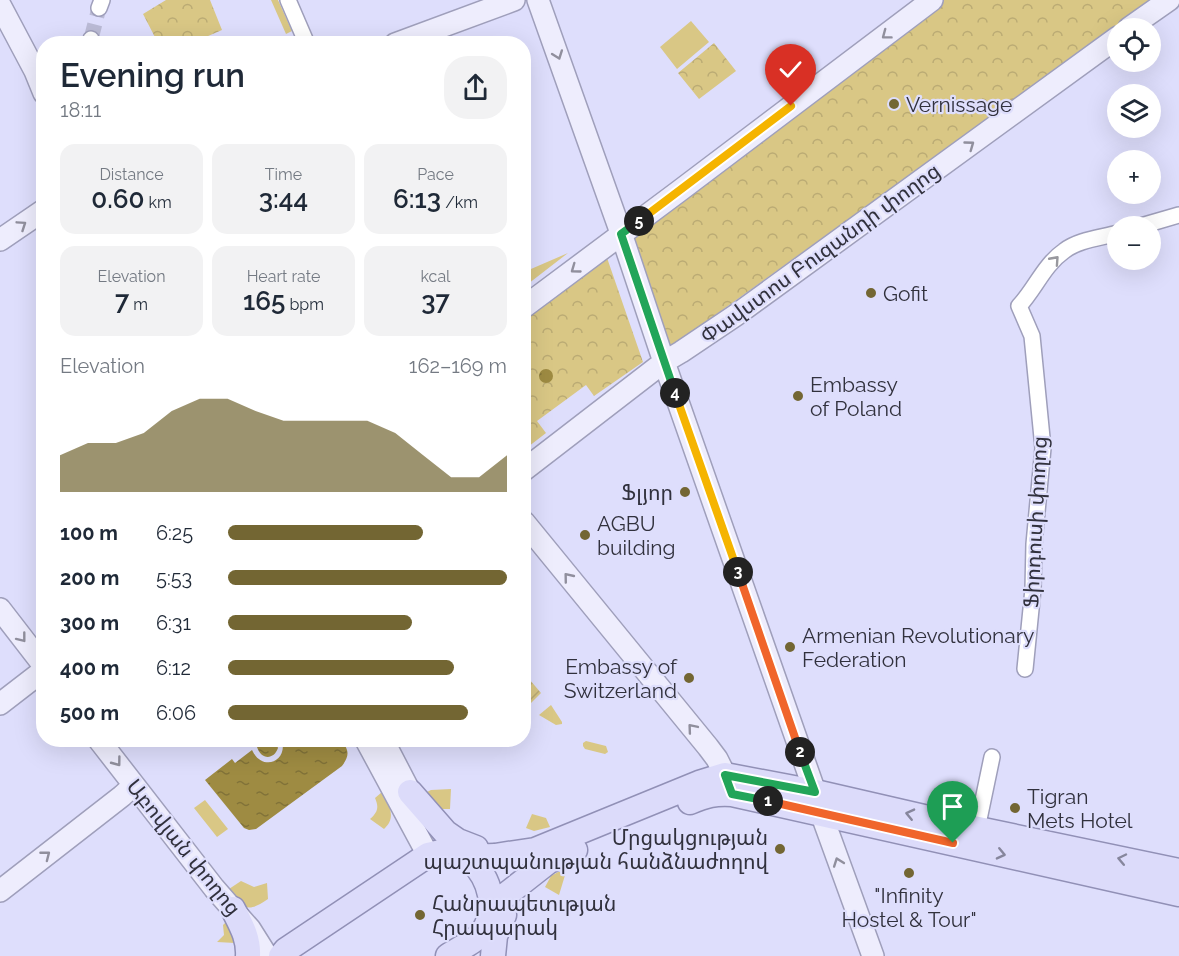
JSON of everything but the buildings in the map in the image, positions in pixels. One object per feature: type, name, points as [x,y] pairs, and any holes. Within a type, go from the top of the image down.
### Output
[{"type":"main road","points":[[280,956],[286,950],[447,854],[495,856],[535,850],[699,783],[729,784],[818,802],[977,829],[1179,871]]},
{"type":"main road","points":[[490,910],[549,861],[716,793],[729,784]]},
{"type":"main road","points":[[410,792],[445,832],[495,856]]},
{"type":"main road","points":[[818,802],[1179,894]]},
{"type":"main road","points":[[447,854],[479,869],[484,877],[490,895],[488,949]]},
{"type":"main road","points":[[488,949],[501,920],[540,868]]},
{"type":"main road","points":[[233,909],[246,935],[249,956]]},
{"type":"main road","points":[[448,956],[488,949]]},
{"type":"street","points":[[9,0],[36,49]]},
{"type":"street","points":[[288,0],[304,36]]},
{"type":"street","points":[[417,36],[514,0]]},
{"type":"street","points":[[538,0],[873,956]]},
{"type":"street","points":[[531,302],[932,0]]},
{"type":"street","points":[[1144,18],[1169,0]]},
{"type":"street","points":[[0,5],[36,73]]},
{"type":"street","name":"Փավստոս Բուզանդի փողոց","points":[[531,465],[664,362],[736,315],[1107,45]]},
{"type":"street","points":[[0,240],[36,215]]},
{"type":"street","points":[[1161,220],[1179,215]]},
{"type":"street","name":"Ֆիրդուսի փողոց","points":[[1025,669],[1043,448],[1032,336],[1019,306],[1029,296],[1053,261],[1064,251],[1075,245],[1107,236]]},
{"type":"street","points":[[531,531],[717,759],[729,784]]},
{"type":"street","points":[[0,609],[36,657]]},
{"type":"street","points":[[0,704],[36,675]]},
{"type":"street","name":"Աբովյան փողոց","points":[[104,747],[214,888],[250,929],[267,956]]},
{"type":"street","points":[[371,747],[447,854]]},
{"type":"street","points":[[387,747],[447,854]]},
{"type":"street","points":[[977,829],[992,758]]},
{"type":"street","points":[[0,891],[134,785]]},
{"type":"green space","points":[[166,0],[210,0],[222,30],[208,36],[154,36],[143,14]]},
{"type":"green space","points":[[271,0],[278,0],[292,31],[286,34]]},
{"type":"green space","name":"Vernissage","points":[[941,0],[1153,0],[1128,18],[1107,18],[1107,33],[671,347],[630,232]]},
{"type":"green space","points":[[691,21],[709,42],[677,69],[660,47]]},
{"type":"green space","points":[[714,43],[736,71],[699,99],[678,73]]},
{"type":"green space","points":[[605,252],[643,362],[594,396],[586,385],[537,421],[546,433],[531,445],[531,309]]},
{"type":"green space","points":[[568,253],[531,282],[531,269]]},
{"type":"green space","points":[[531,681],[541,693],[531,703]]},
{"type":"green space","points":[[551,705],[562,724],[556,725],[539,715]]},
{"type":"green space","points":[[586,741],[606,746],[608,752],[605,754],[585,749],[583,743]]},
{"type":"green space","points":[[451,789],[450,809],[437,809],[427,792]]},
{"type":"green space","points":[[382,792],[391,811],[390,820],[384,829],[370,819],[377,809],[375,798]]},
{"type":"green space","points":[[205,800],[228,829],[217,837],[194,808]]},
{"type":"green space","points":[[532,814],[546,818],[550,827],[534,831],[526,828]]},
{"type":"green space","points":[[558,872],[566,872],[559,895],[545,887],[551,876]]},
{"type":"green space","points":[[241,881],[254,887],[267,883],[268,899],[261,904],[246,907],[229,889]]},
{"type":"green space","points":[[226,922],[235,943],[217,942],[224,935],[223,925]]},
{"type":"water","points":[[546,369],[551,371],[553,376],[551,381],[546,383],[541,381],[539,376],[541,371]]},
{"type":"water","points":[[257,747],[278,748],[274,755],[268,757]]},
{"type":"water","points":[[346,747],[347,756],[342,766],[256,829],[244,828],[205,780],[232,759],[235,763],[252,750],[262,761],[273,762],[278,759],[283,748]]},
{"type":"tunnel","points":[[92,36],[99,8]]},
{"type":"place","name":"Vernissage","points":[[894,104]]},
{"type":"place","name":"Gofit","points":[[871,293]]},
{"type":"place","name":"Embassy of Poland","points":[[798,396]]},
{"type":"place","name":"Ֆլյոր","points":[[685,492]]},
{"type":"place","name":"AGBU building","points":[[585,535]]},
{"type":"place","name":"Armenian Revolutionary Federation","points":[[790,647]]},
{"type":"place","name":"Embassy of Switzerland","points":[[689,678]]},
{"type":"place","name":"Tigran Mets Hotel","points":[[1015,808]]},
{"type":"place","name":"Մրցակցության պաշտպանության հանձնաժողով","points":[[780,849]]},
{"type":"place","name":"\"Infinity Hostel & Tour\"","points":[[909,873]]},
{"type":"place","name":"Հանրապետւթյան Հրապարակ","points":[[420,915]]},
{"type":"route","points":[[791,106],[621,234],[815,792],[725,775],[732,794],[953,843]]}]
